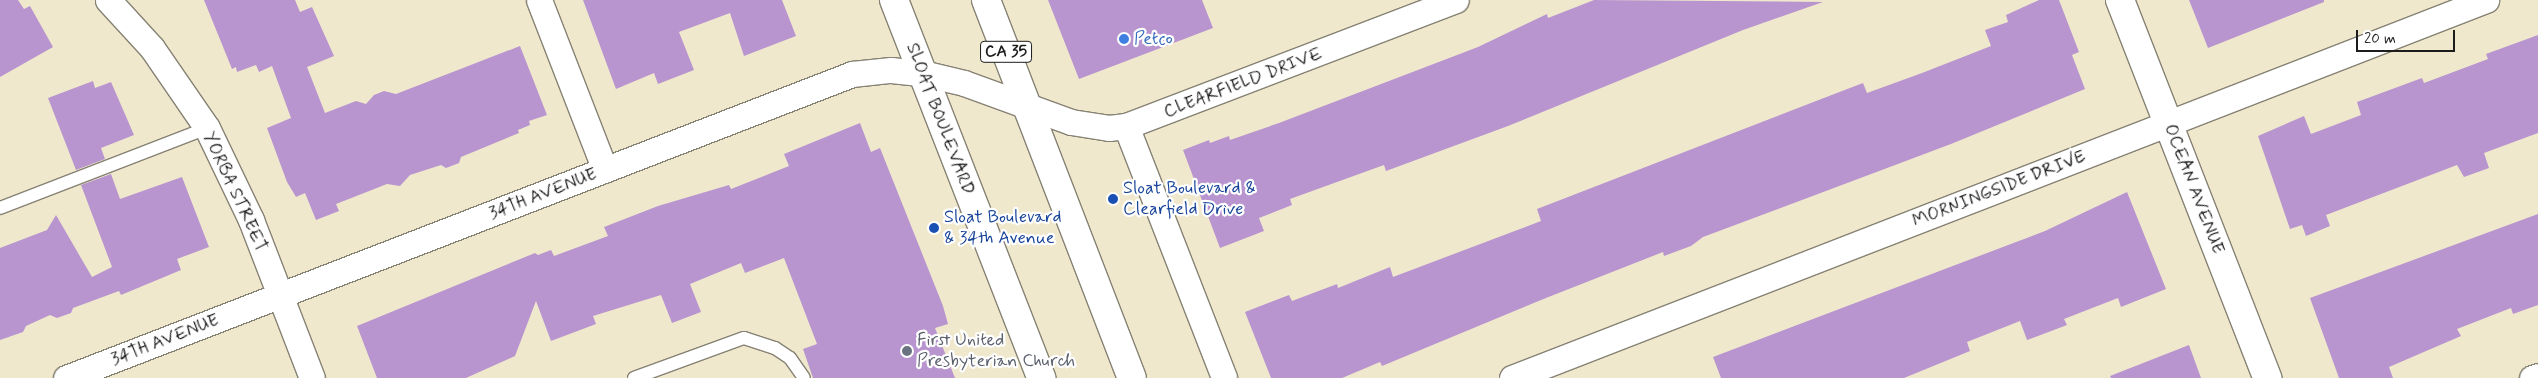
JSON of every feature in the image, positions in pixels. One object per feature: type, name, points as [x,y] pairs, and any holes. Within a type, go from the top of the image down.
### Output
[{"type":"main road","name":"SLOAT BOULEVARD","points":[[894,0],[1041,378]]},
{"type":"main road","name":"CA 35","points":[[986,0],[1132,378]]},
{"type":"main road","name":"OCEAN AVENUE","points":[[2120,0],[2267,378]]},
{"type":"street","name":"YORBA STREET","points":[[108,0],[152,48],[207,128],[230,171],[312,378]]},
{"type":"street","points":[[539,0],[605,170]]},
{"type":"street","name":"CLEARFIELD DRIVE","points":[[1026,104],[1071,122],[1109,128],[1126,126],[1456,0]]},
{"type":"street","name":"MORNINGSIDE DRIVE","points":[[1512,378],[2486,0]]},
{"type":"street","name":"34TH AVENUE","points":[[66,378],[605,170],[840,77],[891,70],[922,73],[964,82],[1026,104]]},
{"type":"street","points":[[1126,126],[1224,378]]},
{"type":"street","points":[[2532,378],[2538,376]]},
{"type":"lane","points":[[0,208],[207,128]]},
{"type":"lane","points":[[634,378],[744,338],[776,348],[790,358],[804,378]]},
{"type":"building","points":[[0,0],[18,0],[24,9],[30,6],[53,47],[0,77]]},
{"type":"building","points":[[204,0],[295,0],[300,12],[312,7],[334,56],[307,67],[325,113],[356,101],[366,104],[374,95],[384,91],[396,94],[520,46],[547,115],[529,121],[530,125],[518,130],[519,133],[461,157],[459,163],[446,168],[441,165],[410,175],[400,186],[387,184],[336,204],[339,211],[316,220],[305,193],[296,197],[287,182],[267,128],[291,118],[272,66],[259,72],[256,65],[237,72],[236,67],[232,69]]},
{"type":"building","points":[[583,0],[782,0],[796,36],[744,56],[730,13],[679,32],[694,70],[658,84],[654,73],[616,89]]},
{"type":"building","name":"Petco","points":[[1048,0],[1202,0],[1213,28],[1079,79]]},
{"type":"building","points":[[1594,0],[1823,2],[1743,30],[1508,126],[1386,171],[1384,165],[1290,199],[1292,205],[1259,218],[1264,231],[1220,248],[1183,150],[1209,140],[1210,143],[1229,136],[1230,140],[1279,123],[1478,47],[1547,14],[1548,18]]},
{"type":"building","points":[[2039,0],[2059,0],[2079,52],[2072,55],[2085,89],[1951,144],[1703,237],[1691,246],[1664,256],[1663,252],[1546,298],[1382,366],[1380,362],[1342,378],[1271,378],[1245,312],[1289,295],[1292,301],[1337,284],[1338,288],[1390,267],[1393,277],[1541,221],[1537,209],[1816,101],[1863,83],[1867,93],[1991,46],[1985,30],[2008,22],[2006,15]]},
{"type":"building","points":[[2189,0],[2324,0],[2324,2],[2208,48]]},
{"type":"building","points":[[2538,35],[2538,133],[2484,153],[2489,168],[2464,177],[2457,165],[2326,215],[2330,226],[2306,236],[2302,225],[2290,229],[2258,136],[2304,116],[2311,134],[2361,115],[2357,102],[2422,78],[2424,83],[2488,59],[2486,54]]},
{"type":"building","points":[[93,81],[95,88],[111,82],[134,135],[101,148],[105,159],[76,170],[48,98]]},
{"type":"building","points":[[860,123],[871,152],[880,148],[943,306],[948,324],[935,328],[955,378],[813,378],[803,349],[817,344],[784,258],[745,273],[741,263],[690,284],[701,312],[672,323],[661,295],[593,316],[596,324],[551,341],[536,301],[515,356],[466,378],[377,378],[357,326],[535,253],[538,255],[551,250],[554,256],[608,236],[604,227],[658,206],[729,185],[731,189],[789,166],[784,154]]},
{"type":"building","points":[[111,174],[120,199],[182,177],[209,247],[177,259],[181,270],[121,295],[119,291],[73,308],[71,313],[57,318],[50,315],[26,326],[23,332],[0,340],[0,248],[47,230],[56,215],[92,277],[112,267],[81,185]]},
{"type":"building","points":[[2127,192],[2166,289],[2121,307],[2118,298],[2064,319],[2067,325],[2027,340],[2020,321],[1967,342],[1970,351],[1904,378],[1721,378],[1713,357],[2045,231]]},
{"type":"building","points":[[2538,214],[2538,305],[2513,314],[2511,308],[2457,329],[2461,336],[2389,367],[2393,378],[2339,378],[2310,298]]},
{"type":"building","points":[[2189,345],[2201,378],[2111,378],[2110,376]]},
{"type":"place","name":"Petco","points":[[1124,39]]},
{"type":"place","name":"Sloat Boulevard & Clearfield Drive","points":[[1113,199]]},
{"type":"place","name":"Sloat Boulevard & 34th Avenue","points":[[934,228]]},
{"type":"place","name":"First United Presbyterian Church","points":[[907,351]]}]
